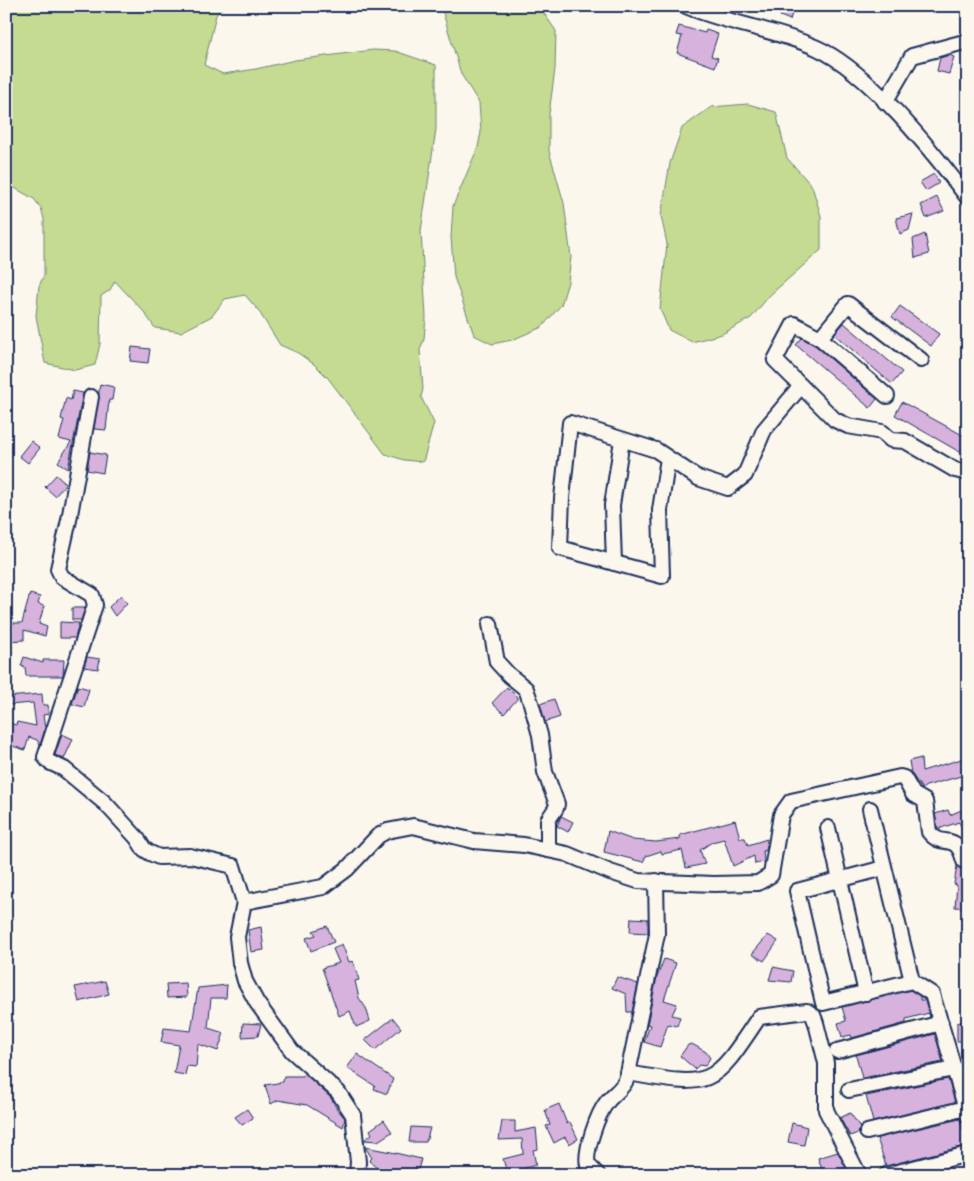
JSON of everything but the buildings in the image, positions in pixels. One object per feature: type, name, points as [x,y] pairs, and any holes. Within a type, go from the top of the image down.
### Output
[{"type":"street","points":[[686,6],[794,40],[834,56],[859,76],[885,102],[968,198]]},
{"type":"street","points":[[885,102],[912,56],[968,41]]},
{"type":"street","points":[[820,338],[848,304],[921,360]]},
{"type":"street","points":[[887,396],[820,338],[794,324],[775,360],[835,420],[848,426],[882,432],[890,440],[905,441],[955,470],[968,473]]},
{"type":"street","points":[[668,458],[660,510],[662,576],[560,548],[562,498],[570,423],[656,450],[668,458],[698,478],[728,488],[745,475],[764,430],[801,386]]},
{"type":"street","points":[[91,397],[69,520],[58,569],[62,577],[92,595],[95,605],[45,757],[49,762],[64,769],[105,803],[137,838],[144,849],[150,853],[159,857],[190,856],[233,866],[244,902],[237,937],[245,982],[292,1051],[338,1092],[352,1115],[358,1162],[357,1175]]},
{"type":"street","points":[[614,563],[612,505],[622,440]]},
{"type":"street","points":[[490,624],[497,662],[526,689],[536,716],[545,772],[557,804],[548,820],[548,850]]},
{"type":"street","points":[[244,902],[323,887],[347,869],[378,836],[412,826],[474,841],[524,845],[567,854],[610,872],[638,881],[714,884],[758,883],[770,875],[781,815],[791,801],[900,777],[904,778],[913,794],[924,801],[929,832],[935,838],[956,843],[962,850],[964,861],[968,861]]},
{"type":"street","points":[[867,1132],[966,1104],[932,994],[912,981],[870,809]]},
{"type":"street","points":[[828,828],[866,993]]},
{"type":"street","points":[[884,868],[797,891],[823,1003],[912,981]]},
{"type":"street","points":[[598,1175],[588,1165],[586,1153],[605,1104],[625,1084],[628,1073],[657,934],[656,881]]},
{"type":"street","points":[[628,1073],[684,1082],[701,1080],[720,1071],[759,1017],[807,1011],[813,1016],[816,1023],[826,1063],[826,1110],[858,1175]]},
{"type":"street","points":[[837,1050],[941,1023]]},
{"type":"street","points":[[849,1090],[954,1069]]},
{"type":"street","points":[[886,1175],[968,1154]]},
{"type":"green space","points":[[6,6],[224,6],[216,15],[204,65],[223,74],[295,60],[373,50],[395,51],[436,65],[436,129],[421,231],[426,317],[424,339],[420,350],[423,389],[421,397],[434,423],[423,462],[404,460],[385,454],[328,378],[315,365],[298,353],[280,345],[258,310],[245,295],[225,299],[212,316],[181,332],[155,328],[144,312],[115,281],[110,290],[101,296],[100,344],[95,365],[75,370],[45,363],[36,316],[39,286],[44,275],[44,219],[41,208],[34,199],[6,183]]},
{"type":"green space","points":[[441,6],[539,6],[556,31],[555,69],[549,114],[549,151],[564,203],[571,257],[568,282],[561,305],[542,327],[512,340],[492,344],[474,335],[454,277],[451,237],[453,206],[478,147],[481,132],[479,103],[461,74]]},
{"type":"green space","points":[[748,104],[776,112],[787,158],[812,186],[821,216],[821,250],[770,295],[751,318],[722,334],[692,342],[669,330],[660,309],[667,244],[661,216],[670,163],[682,128],[711,107]]}]
